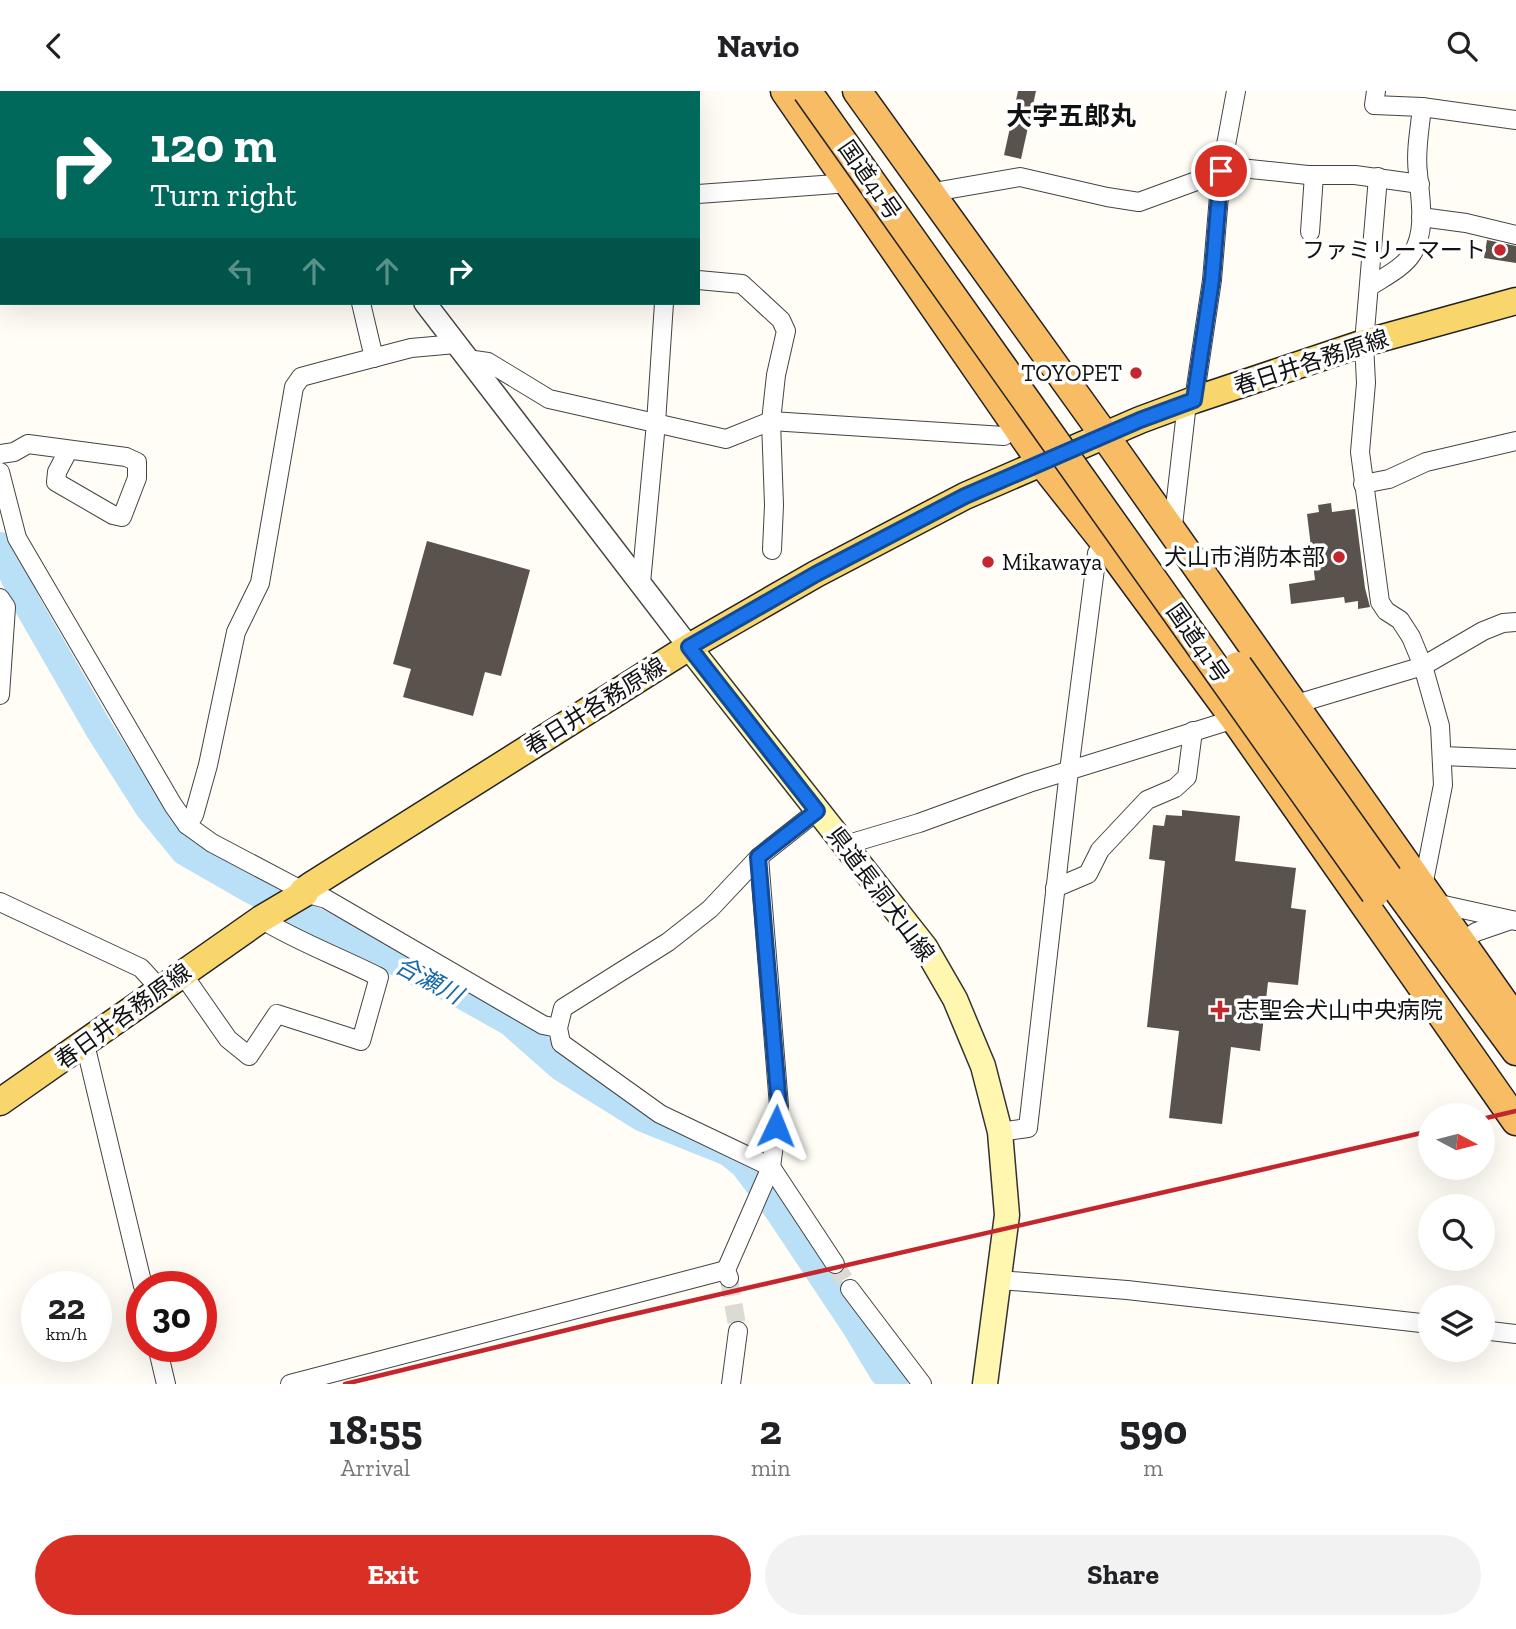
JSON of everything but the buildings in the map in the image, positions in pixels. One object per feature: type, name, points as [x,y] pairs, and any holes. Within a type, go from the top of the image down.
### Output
[{"type":"highway","points":[[785,91],[1042,463],[1106,544],[1234,718],[1516,1121]]},
{"type":"highway","name":"国道41号","points":[[807,91],[1382,885],[1516,1051]]},
{"type":"highway","name":"国道41号","points":[[828,91],[1382,885],[1516,1092]]},
{"type":"highway","points":[[857,91],[1105,436],[1516,1020]]},
{"type":"main road","name":"春日井各務原線","points":[[0,1102],[261,919],[689,647],[816,574],[965,496],[1190,401],[1364,343],[1516,302]]},
{"type":"main road","name":"県道長洞犬山線","points":[[689,647],[925,947],[954,999],[983,1066],[1000,1132],[1007,1215],[985,1384]]},
{"type":"street","points":[[1172,534],[1190,401],[1212,280],[1221,169],[1237,91]]},
{"type":"street","points":[[1376,91],[1374,105],[1422,107],[1516,120]]},
{"type":"street","points":[[1369,287],[1406,261],[1415,251],[1421,217],[1417,171],[1422,107]]},
{"type":"street","points":[[928,193],[1020,177],[1139,202],[1221,169],[1333,173],[1420,184]]},
{"type":"street","points":[[1310,232],[1314,174]]},
{"type":"street","points":[[1378,177],[1364,343],[1366,383],[1360,452],[1380,602],[1407,629],[1423,666],[1440,726],[1443,785],[1429,895],[1513,921]]},
{"type":"street","points":[[700,194],[850,183]]},
{"type":"street","points":[[1421,217],[1466,223],[1516,235]]},
{"type":"street","points":[[700,280],[742,284],[781,320],[786,331],[776,375],[771,421],[774,505],[772,550]]},
{"type":"street","points":[[361,305],[374,358]]},
{"type":"street","points":[[426,305],[689,647]]},
{"type":"street","points":[[641,583],[664,305]]},
{"type":"street","points":[[187,825],[194,815],[208,765],[236,632],[260,583],[294,387],[301,377],[411,348],[461,351],[488,362],[549,400],[726,439],[771,421],[1004,436]]},
{"type":"street","points":[[1363,484],[1389,479],[1426,462],[1516,442]]},
{"type":"street","points":[[0,454],[14,452],[28,444],[126,457],[137,461],[137,478],[122,517],[113,515],[56,482],[57,472],[68,451]]},
{"type":"street","points":[[0,472],[17,538],[187,825],[212,843],[304,892],[326,899],[543,1025],[558,1028]]},
{"type":"street","points":[[1000,1132],[1028,1128],[1097,553],[1106,544]]},
{"type":"street","points":[[0,597],[6,607],[0,695]]},
{"type":"street","points":[[845,845],[1234,718],[1294,705],[1423,666],[1483,631],[1516,622]]},
{"type":"street","points":[[1055,888],[1088,874],[1100,849],[1147,800],[1175,788],[1187,777],[1193,731]]},
{"type":"street","points":[[1442,756],[1516,759]]},
{"type":"street","points":[[817,811],[758,857],[710,909],[668,942],[563,1008],[558,1028],[561,1043],[660,1114],[771,1167],[835,1264]]},
{"type":"street","points":[[290,1384],[727,1274],[771,1167],[779,1106],[758,857]]},
{"type":"street","points":[[0,902],[141,968],[160,989]]},
{"type":"street","points":[[182,973],[228,1039],[248,1056],[277,1014],[360,1041],[379,977],[337,955],[282,932],[261,919]]},
{"type":"street","points":[[1462,941],[1476,932],[1513,921]]},
{"type":"street","points":[[85,1044],[139,1271]]},
{"type":"street","points":[[999,1280],[1127,1290],[1418,1323]]},
{"type":"street","points":[[850,1289],[922,1384]]},
{"type":"street","points":[[731,1384],[738,1331]]},
{"type":"street","points":[[1495,1332],[1516,1334]]},
{"type":"street","points":[[161,1362],[166,1384]]},
{"type":"waterway","name":"合瀬川","points":[[0,546],[27,604],[100,731],[149,808],[184,851],[252,890],[453,990],[510,1022],[561,1067],[643,1118],[728,1152],[744,1165],[778,1210],[883,1372],[894,1384]]},
{"type":"tunnel","points":[[835,1264],[850,1289]]},
{"type":"tunnel","points":[[729,1278],[738,1331]]},
{"type":"railway","points":[[1495,1116],[1516,1111]]},
{"type":"railway","points":[[345,1384],[608,1320],[1418,1134]]},
{"type":"place","name":"ファミリーマート","points":[[1500,250]]},
{"type":"place","name":"TOYOPET","points":[[1136,373]]},
{"type":"place","name":"犬山市消防本部","points":[[1339,557]]},
{"type":"place","name":"Mikawaya","points":[[988,562]]},
{"type":"place","name":"志聖会犬山中央病院","points":[[1220,1010]]},
{"type":"district","name":"大字五郎丸","points":[[1071,116]]},
{"type":"route","points":[[776,1126],[779,1106],[758,857],[817,811],[689,647],[816,574],[965,496],[1140,420],[1194,400],[1212,280],[1221,171]]}]
